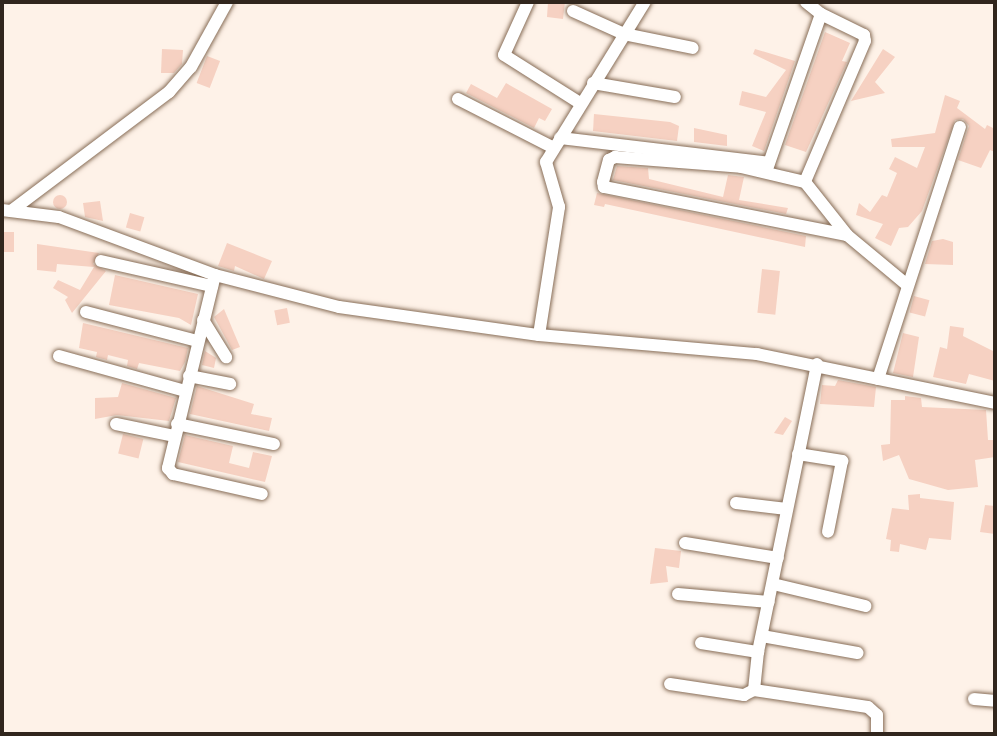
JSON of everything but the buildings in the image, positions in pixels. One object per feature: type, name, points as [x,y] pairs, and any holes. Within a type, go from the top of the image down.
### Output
[{"type":"street","points":[[6,210],[169,92],[191,67],[227,2]]},
{"type":"street","points":[[528,2],[520,8],[505,51],[506,58],[580,103]]},
{"type":"street","points":[[539,335],[559,207],[546,168],[580,103],[645,2]]},
{"type":"street","points":[[805,182],[865,41],[864,35],[821,14],[806,2]]},
{"type":"street","points":[[573,11],[624,34],[693,48]]},
{"type":"street","points":[[767,167],[821,14]]},
{"type":"street","points":[[593,83],[675,97]]},
{"type":"street","points":[[458,99],[557,143],[767,167],[805,182],[847,235],[907,285]]},
{"type":"street","points":[[878,379],[960,127]]},
{"type":"street","points":[[767,167],[615,157],[609,160],[603,185],[847,235]]},
{"type":"street","points":[[6,210],[86,225],[213,281]]},
{"type":"street","points":[[101,261],[339,307],[539,335],[757,354],[817,364],[995,403]]},
{"type":"street","points":[[213,281],[167,462],[173,474],[262,494]]},
{"type":"street","points":[[86,312],[197,341]]},
{"type":"street","points":[[203,320],[226,357]]},
{"type":"street","points":[[59,356],[185,391]]},
{"type":"street","points":[[754,691],[758,652],[817,364]]},
{"type":"street","points":[[189,376],[230,384]]},
{"type":"street","points":[[116,424],[274,444]]},
{"type":"street","points":[[798,454],[842,461],[828,532]]},
{"type":"street","points":[[736,503],[787,509]]},
{"type":"street","points":[[685,543],[778,558]]},
{"type":"street","points":[[773,584],[865,606]]},
{"type":"street","points":[[678,594],[769,602]]},
{"type":"street","points":[[762,636],[857,653]]},
{"type":"street","points":[[701,643],[758,652]]},
{"type":"street","points":[[670,684],[744,695],[754,691],[874,709],[877,734]]},
{"type":"street","points":[[974,699],[995,701]]}]
